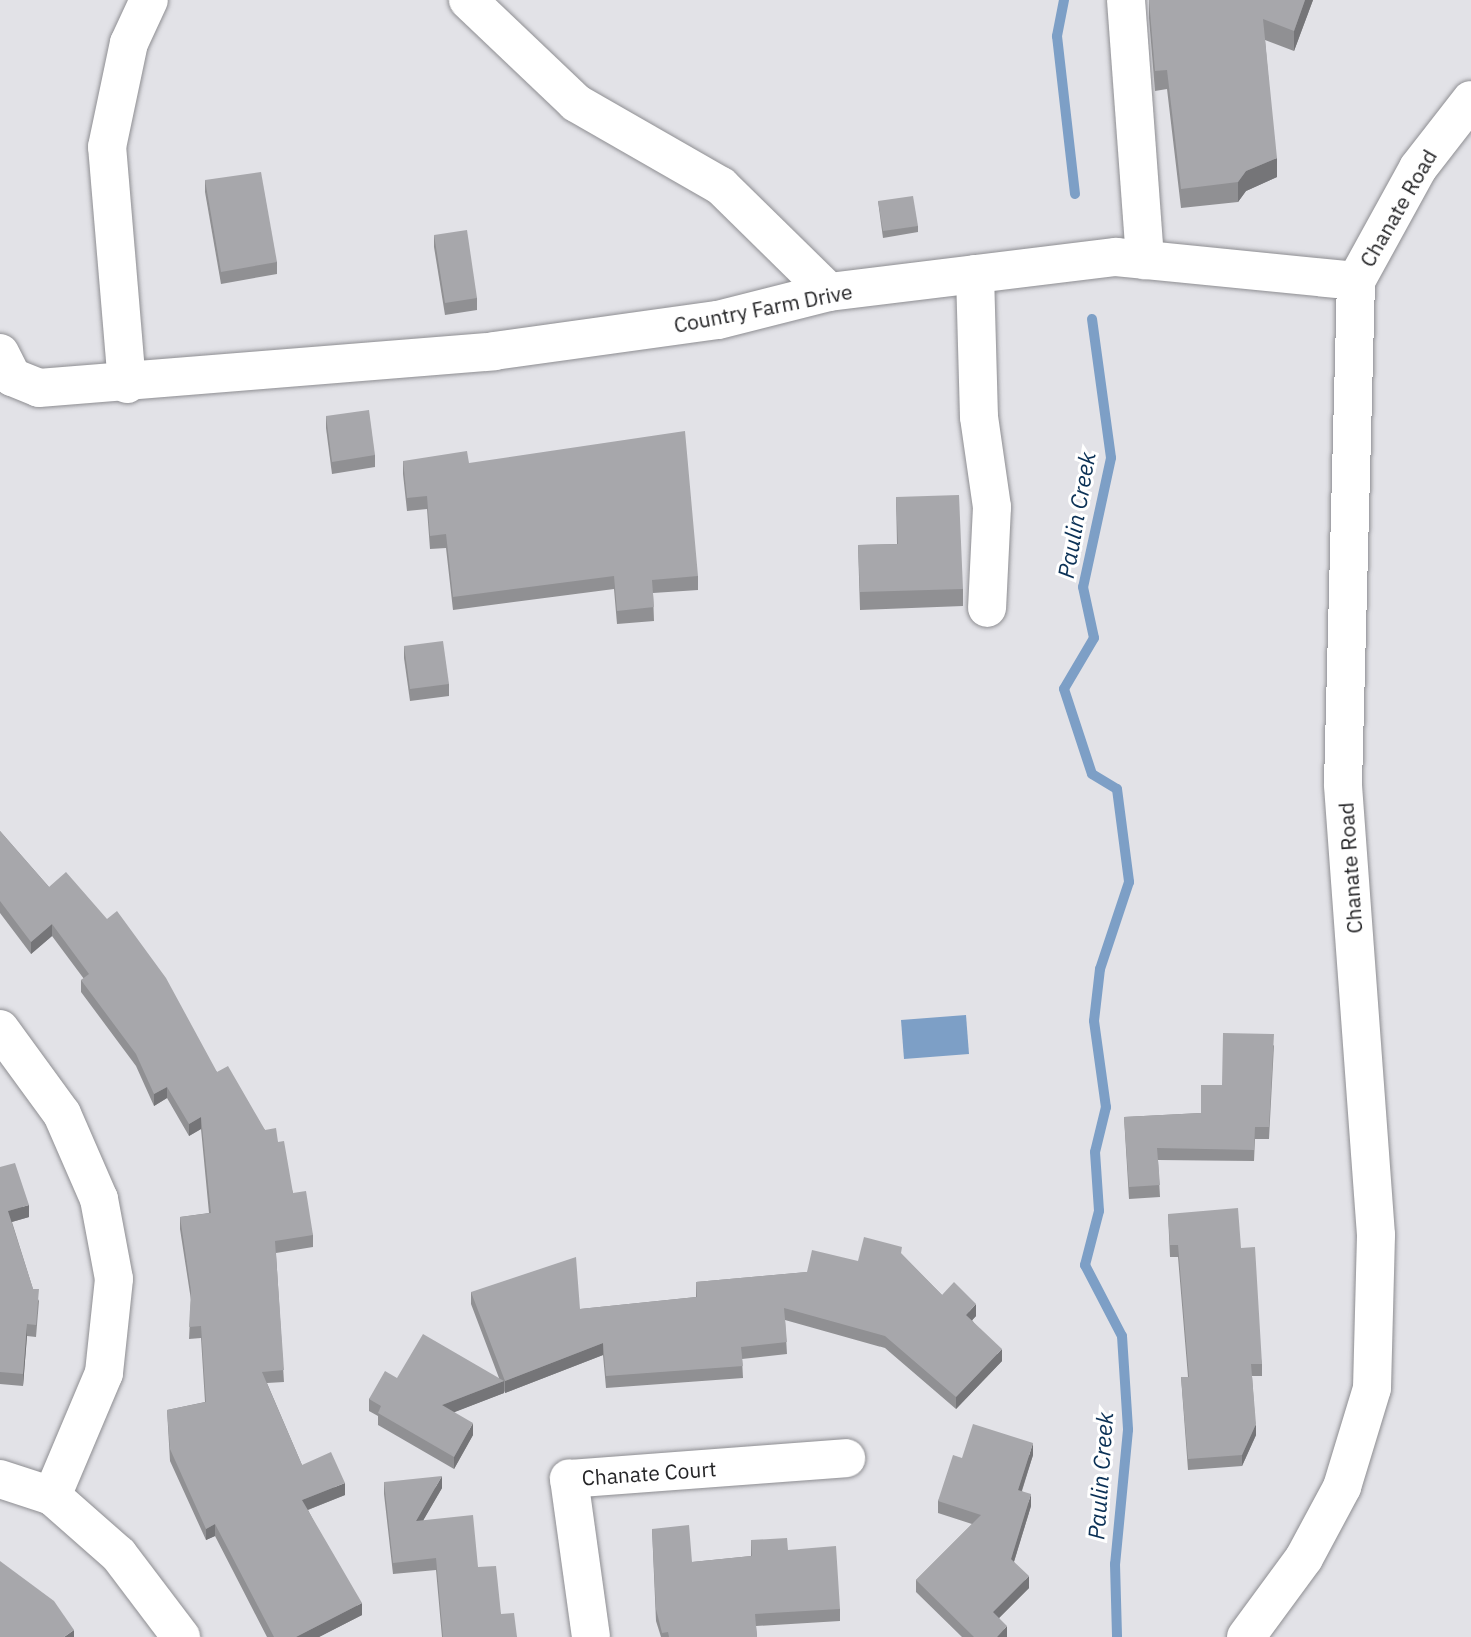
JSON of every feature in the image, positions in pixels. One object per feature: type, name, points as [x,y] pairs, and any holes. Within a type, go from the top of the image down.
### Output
[{"type":"street","points":[[127,384],[107,147],[129,43],[149,0]]},
{"type":"street","points":[[468,0],[576,103],[721,186],[829,292]]},
{"type":"street","points":[[1126,0],[1145,260]]},
{"type":"street","name":"Chanate Road","points":[[1251,1635],[1304,1558],[1342,1487],[1372,1388],[1376,1235],[1343,784],[1356,281],[1418,168],[1471,100]]},
{"type":"street","name":"Country Farm Drive","points":[[0,353],[12,377],[39,388],[127,384],[494,351],[718,320],[829,292],[1116,257],[1356,281]]},
{"type":"street","points":[[975,274],[979,417],[992,507],[987,608]]},
{"type":"street","points":[[0,1029],[62,1114],[99,1199],[114,1279],[104,1373],[52,1496]]},
{"type":"street","name":"Chanate Court","points":[[591,1637],[569,1479],[846,1458]]},
{"type":"street","points":[[0,1479],[52,1496],[119,1555],[181,1637]]},
{"type":"water","points":[[966,1015],[969,1054],[904,1059],[901,1020]]},
{"type":"building","points":[[1149,0],[1305,0],[1294,31],[1263,19],[1277,158],[1246,171],[1238,182],[1181,189],[1167,70],[1155,71]]},
{"type":"building","points":[[261,172],[277,262],[221,272],[205,180]]},
{"type":"building","points":[[913,196],[918,226],[883,231],[878,201]]},
{"type":"building","points":[[467,230],[477,298],[445,303],[434,235]]},
{"type":"building","points":[[369,410],[375,455],[332,462],[326,416]]},
{"type":"building","points":[[685,431],[698,576],[652,580],[654,607],[617,611],[614,576],[453,597],[446,534],[430,536],[427,496],[407,498],[403,461],[467,451],[469,463]]},
{"type":"building","points":[[959,495],[963,589],[860,592],[858,545],[898,544],[896,497]]},
{"type":"building","points":[[443,641],[449,684],[410,689],[404,646]]},
{"type":"building","points":[[0,831],[49,887],[66,872],[107,919],[117,911],[166,978],[217,1072],[228,1066],[265,1130],[276,1128],[278,1142],[284,1141],[293,1193],[306,1191],[313,1235],[275,1241],[284,1370],[262,1372],[302,1465],[331,1452],[345,1483],[302,1500],[362,1603],[296,1637],[274,1637],[215,1524],[206,1529],[170,1449],[167,1410],[206,1402],[201,1326],[189,1327],[191,1291],[180,1217],[211,1213],[201,1117],[189,1124],[167,1087],[154,1094],[136,1054],[81,980],[89,974],[52,924],[31,942],[0,901]]},
{"type":"building","points":[[1223,1033],[1274,1034],[1269,1127],[1255,1127],[1254,1150],[1157,1148],[1160,1185],[1129,1187],[1124,1117],[1201,1113],[1201,1085],[1222,1085]]},
{"type":"building","points":[[15,1163],[29,1205],[8,1211],[33,1289],[39,1289],[36,1325],[27,1324],[23,1374],[0,1372],[0,1167]]},
{"type":"building","points":[[1238,1208],[1241,1248],[1255,1247],[1262,1364],[1251,1364],[1256,1424],[1242,1455],[1188,1459],[1181,1377],[1189,1377],[1178,1245],[1170,1245],[1168,1214]]},
{"type":"building","points":[[864,1237],[902,1247],[901,1253],[942,1295],[954,1282],[976,1304],[966,1315],[1002,1349],[956,1397],[885,1336],[784,1308],[787,1342],[741,1347],[743,1366],[606,1376],[603,1343],[505,1381],[471,1292],[576,1257],[580,1309],[697,1297],[696,1282],[807,1272],[812,1250],[858,1261]]},
{"type":"building","points":[[423,1334],[504,1381],[442,1405],[473,1423],[454,1457],[378,1413],[381,1406],[369,1399],[385,1371],[397,1378]]},
{"type":"building","points":[[973,1424],[1033,1443],[1018,1490],[1031,1494],[1011,1559],[1029,1576],[993,1612],[1007,1626],[997,1637],[974,1637],[916,1580],[981,1515],[938,1501],[953,1455],[962,1458]]},
{"type":"building","points":[[442,1476],[416,1521],[473,1515],[478,1567],[496,1566],[501,1614],[514,1613],[517,1637],[443,1637],[436,1558],[393,1563],[384,1482]]},
{"type":"building","points":[[689,1525],[692,1562],[752,1556],[751,1540],[787,1538],[788,1550],[836,1546],[840,1609],[755,1614],[757,1637],[669,1637],[668,1632],[662,1633],[656,1609],[652,1529]]},
{"type":"building","points":[[0,1561],[54,1601],[74,1630],[64,1637],[0,1637]]},
{"type":"waterway","name":"Paulin Creek","points":[[1064,0],[1057,36],[1075,194]]},
{"type":"waterway","name":"Paulin Creek","points":[[1092,319],[1111,458],[1083,587],[1094,638],[1064,689],[1092,774],[1117,789],[1129,882],[1100,969],[1094,1021],[1106,1107],[1095,1152],[1099,1211],[1085,1265],[1122,1336],[1128,1430],[1115,1564],[1117,1637]]}]
